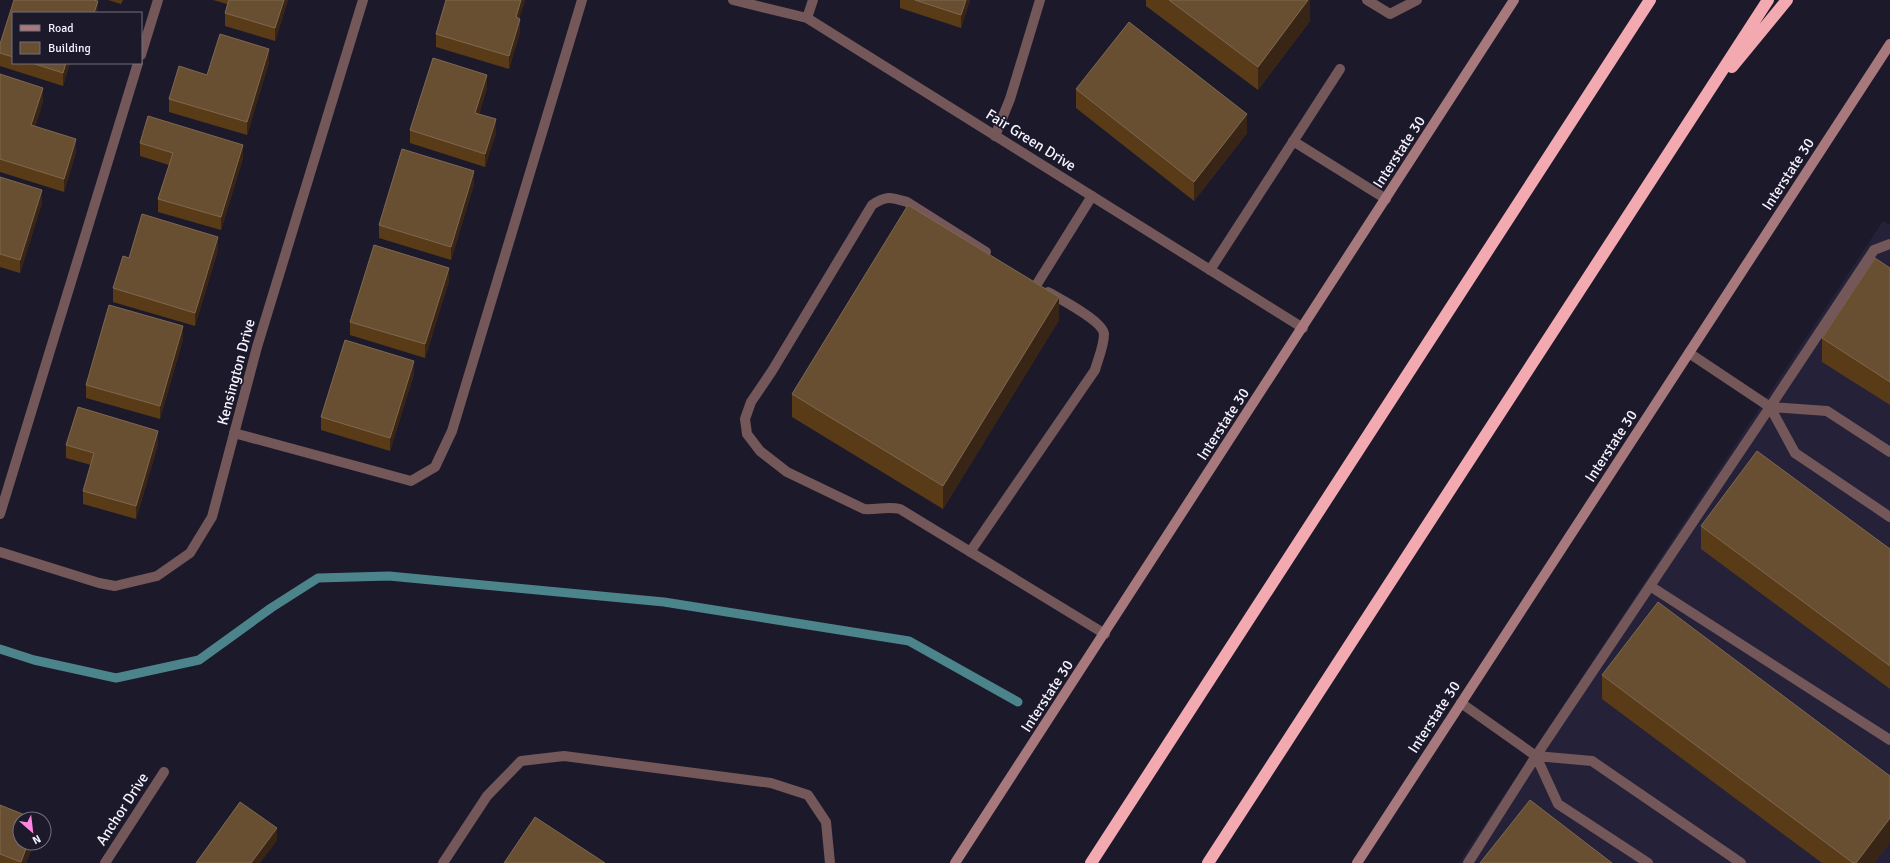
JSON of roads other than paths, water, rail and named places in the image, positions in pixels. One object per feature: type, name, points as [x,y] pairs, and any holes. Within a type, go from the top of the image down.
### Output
[{"type":"highway","points":[[1092,863],[1364,440],[1650,0]]},
{"type":"highway","points":[[1208,863],[1768,0]]},
{"type":"highway","points":[[1692,116],[1786,0]]},
{"type":"main road","name":"Interstate 30","points":[[955,863],[1105,634],[1514,0]]},
{"type":"main road","name":"Interstate 30","points":[[1357,863],[1890,44]]},
{"type":"street","points":[[142,51],[158,0]]},
{"type":"street","name":"Kensington Drive","points":[[0,552],[99,583],[115,586],[157,576],[190,553],[212,517],[257,347],[363,0]]},
{"type":"street","points":[[234,433],[411,481],[435,467],[452,431],[582,0]]},
{"type":"street","name":"Fair Green Drive","points":[[733,0],[807,18],[1303,328]]},
{"type":"street","points":[[807,18],[813,0]]},
{"type":"street","points":[[995,136],[1010,99],[1040,0]]},
{"type":"street","points":[[1367,0],[1390,14],[1417,0]]},
{"type":"street","points":[[0,514],[138,64]]},
{"type":"street","points":[[1210,270],[1340,69]]},
{"type":"street","points":[[1293,141],[1386,199]]},
{"type":"street","points":[[970,552],[1095,370],[1103,342],[1104,332],[1096,322],[1033,282],[1092,196]]},
{"type":"street","points":[[998,260],[907,202],[894,198],[882,198],[872,205],[772,371],[751,402],[745,419],[747,434],[760,451],[787,472],[864,509],[878,510],[889,506],[900,509],[1105,634]]},
{"type":"street","points":[[1468,863],[1536,756],[1874,250],[1890,244]]},
{"type":"street","points":[[1689,353],[1770,407],[1795,453],[1890,517]]},
{"type":"street","points":[[1770,407],[1827,411],[1890,452]]},
{"type":"street","points":[[1650,586],[1890,740]]},
{"type":"street","points":[[1461,703],[1536,756],[1558,804],[1648,863]]},
{"type":"street","points":[[443,863],[487,796],[521,761],[564,756],[771,783],[808,795],[826,822],[830,863]]},
{"type":"street","points":[[1536,756],[1592,761],[1741,863]]},
{"type":"street","name":"Anchor Drive","points":[[105,863],[164,772]]},
{"type":"waterway","points":[[0,649],[34,660],[116,678],[199,660],[271,608],[318,578],[389,576],[664,602],[909,641],[1018,702]]}]
